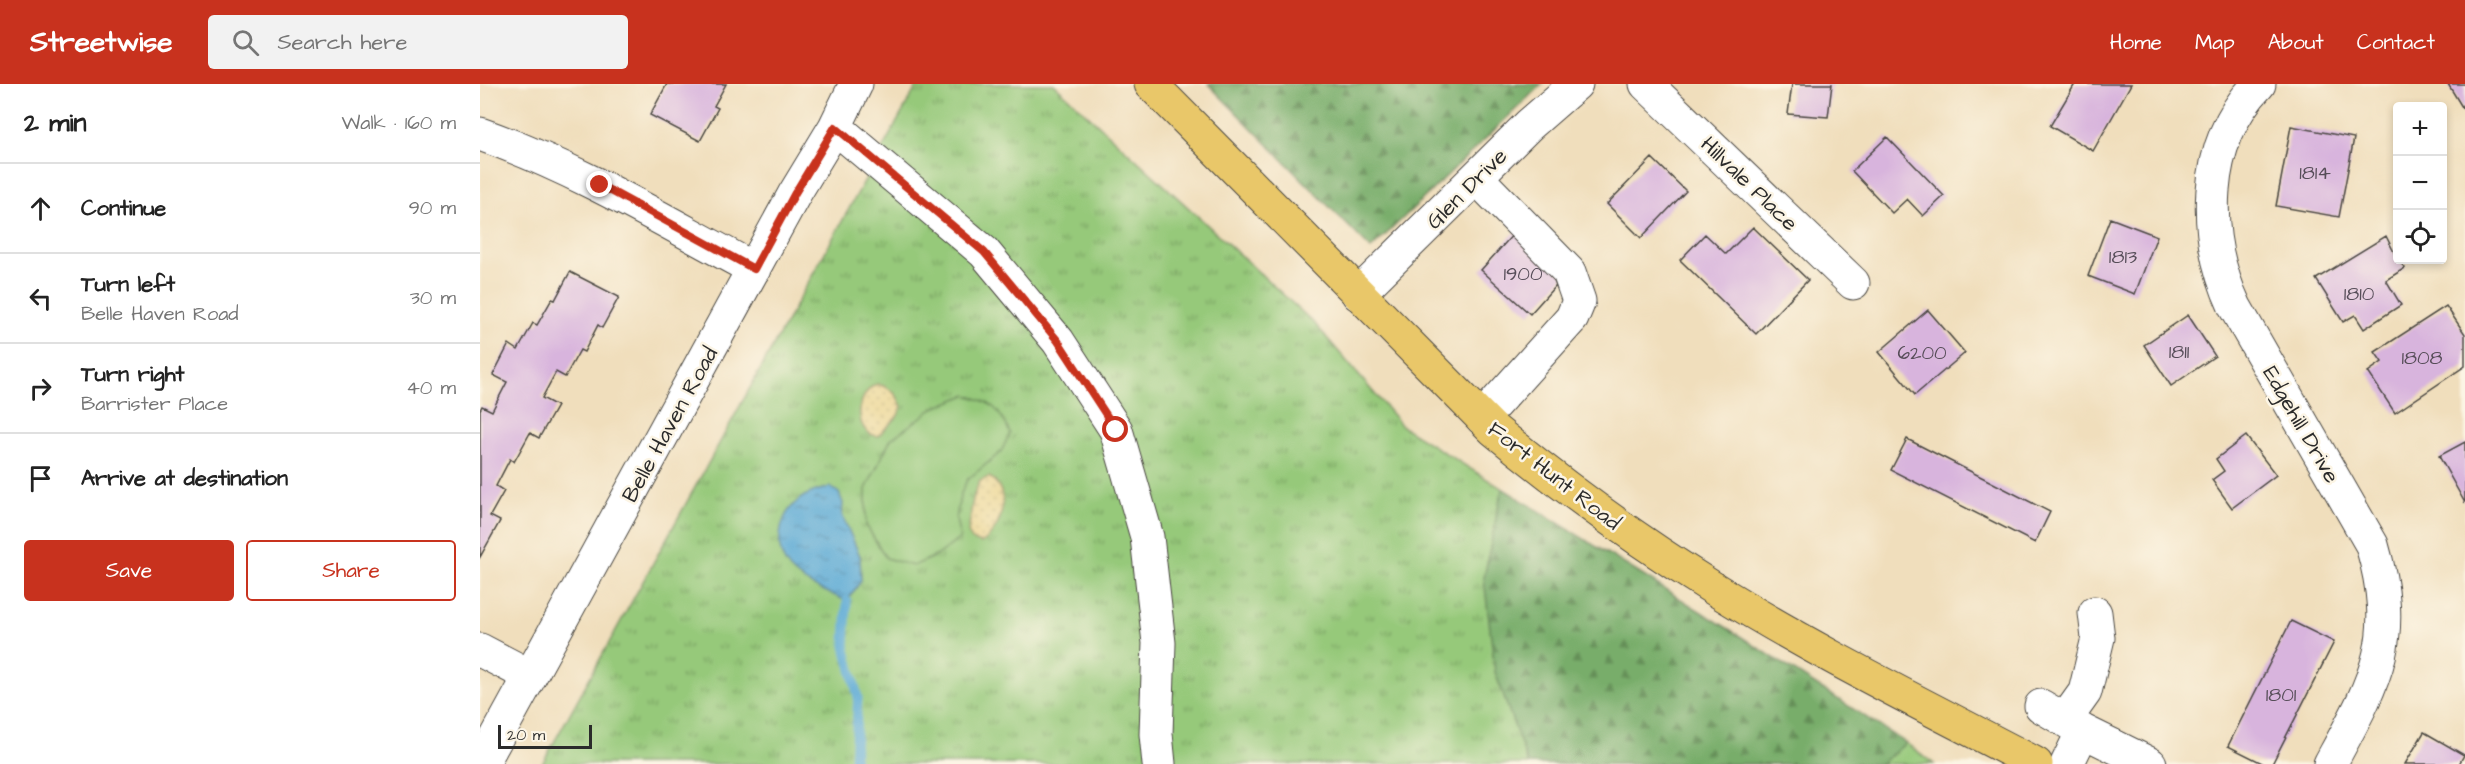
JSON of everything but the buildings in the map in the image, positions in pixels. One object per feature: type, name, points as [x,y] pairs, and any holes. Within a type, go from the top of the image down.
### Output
[{"type":"main road","name":"Fort Hunt Road","points":[[1151,84],[1482,418],[1554,480],[1619,527],[1714,589],[1810,644],[2036,764]]},
{"type":"street","name":"Belle Haven Road","points":[[482,764],[795,193],[835,127],[856,84]]},
{"type":"street","name":"Glen Drive","points":[[1358,294],[1529,125],[1576,84]]},
{"type":"street","name":"Hillvale Place","points":[[1646,84],[1853,283]]},
{"type":"street","name":"Edgehill Drive","points":[[2259,84],[2231,124],[2219,156],[2212,190],[2211,209],[2215,252],[2223,284],[2235,308],[2372,545],[2382,577],[2385,616],[2379,660],[2366,699],[2330,764]]},
{"type":"street","points":[[835,127],[984,252],[1058,341],[1116,430],[1147,537],[1159,643],[1156,734],[1159,764]]},
{"type":"street","points":[[480,134],[528,151],[600,185],[754,269]]},
{"type":"street","points":[[1477,178],[1569,272],[1579,301],[1572,318],[1482,418]]},
{"type":"street","points":[[2067,764],[2063,719],[2085,692],[2098,638],[2095,613]]},
{"type":"street","points":[[480,650],[530,676]]},
{"type":"street","points":[[2063,719],[2150,764]]},
{"type":"green space","points":[[918,84],[1054,84],[1315,324],[1403,427],[1732,631],[1906,743],[1934,764],[542,764]]},
{"type":"green space","points":[[1208,84],[1542,84],[1371,249]]},
{"type":"green space","points":[[966,395],[994,407],[1010,433],[1001,452],[967,480],[960,496],[956,519],[960,538],[938,555],[913,566],[886,558],[866,525],[866,489],[891,439],[934,408]]},
{"type":"green space","points":[[1502,488],[1732,631],[1906,743],[1880,764],[1528,764],[1495,672],[1484,578]]},
{"type":"sand","points":[[877,384],[893,392],[902,407],[897,417],[878,436],[870,434],[864,428],[860,413],[864,396]]},
{"type":"sand","points":[[989,477],[1001,491],[1002,510],[994,529],[981,543],[972,540],[968,532],[977,488],[980,481]]},
{"type":"water","points":[[830,487],[839,493],[843,503],[842,515],[860,556],[861,581],[847,601],[817,588],[796,575],[784,561],[781,552],[780,532],[787,513],[793,505],[807,495]]},
{"type":"waterway","points":[[847,601],[845,646],[858,697],[854,764]]},
{"type":"route","points":[[600,185],[754,269],[795,193],[835,127],[984,252],[1058,341],[1116,430]]}]
